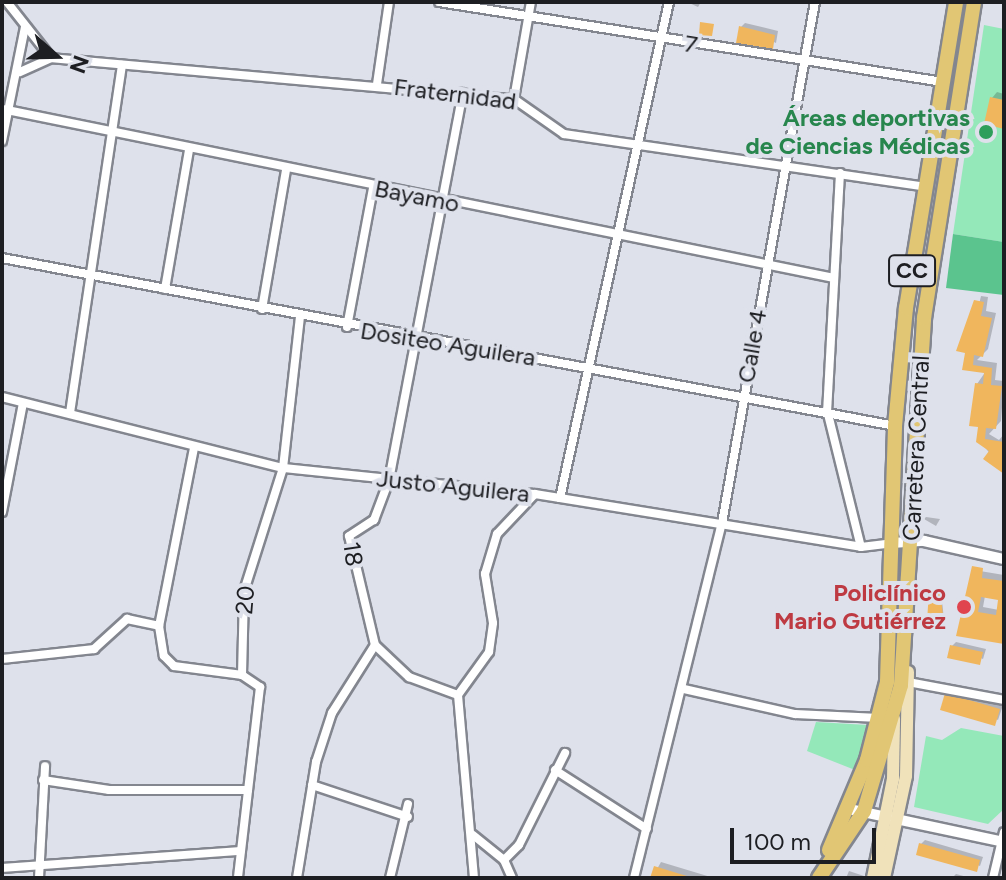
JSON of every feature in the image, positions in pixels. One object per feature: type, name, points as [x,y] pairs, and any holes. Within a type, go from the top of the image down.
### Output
[{"type":"main road","name":"Carretera Central","points":[[886,718],[895,426],[926,187],[956,2]]},
{"type":"main road","name":"Carretera Central","points":[[817,878],[856,810],[907,643],[924,318],[974,2]]},
{"type":"main road","points":[[873,878],[906,776],[907,643]]},
{"type":"main road","points":[[884,878],[891,817],[886,718]]},
{"type":"street","points":[[7,2],[51,58]]},
{"type":"street","points":[[377,84],[389,2]]},
{"type":"street","name":"7","points":[[439,2],[662,40],[943,82]]},
{"type":"street","points":[[514,99],[531,2]]},
{"type":"street","points":[[560,498],[623,233],[669,2]]},
{"type":"street","name":"Calle 4","points":[[634,878],[684,689],[722,523],[815,2]]},
{"type":"street","points":[[2,141],[6,109],[20,72],[25,27]]},
{"type":"street","name":"Fraternidad","points":[[20,72],[51,58],[377,84],[514,99],[564,134],[786,163],[926,187]]},
{"type":"street","points":[[70,413],[88,275],[122,65]]},
{"type":"street","name":"18","points":[[375,645],[349,536],[374,520],[389,480],[411,339],[463,93]]},
{"type":"street","name":"Bayamo","points":[[6,109],[440,202],[623,233],[834,278]]},
{"type":"street","points":[[165,289],[189,150]]},
{"type":"street","points":[[262,309],[286,170]]},
{"type":"street","points":[[840,173],[827,410],[861,547]]},
{"type":"street","points":[[347,327],[373,188]]},
{"type":"street","name":"Dositeo Aguilera","points":[[2,258],[347,327],[744,394],[895,426]]},
{"type":"street","name":"20","points":[[238,878],[260,687],[242,675],[244,591],[283,468],[300,317]]},
{"type":"street","name":"Justo Aguilera","points":[[2,397],[194,448],[283,468],[535,494],[861,547],[910,541],[1004,559]]},
{"type":"street","points":[[2,512],[23,403]]},
{"type":"street","points":[[194,448],[159,626],[164,656],[174,666],[242,675]]},
{"type":"street","points":[[474,878],[473,835],[458,695],[489,652],[493,623],[485,574],[497,534],[535,494]]},
{"type":"street","points":[[2,659],[94,649],[127,619],[159,626]]},
{"type":"street","points":[[297,878],[312,785],[332,713],[375,645],[409,677],[458,695]]},
{"type":"street","points":[[908,682],[1004,700]]},
{"type":"street","points":[[684,689],[795,714],[886,718]]},
{"type":"street","points":[[504,860],[519,845],[565,753]]},
{"type":"street","points":[[39,878],[36,864],[45,766]]},
{"type":"street","points":[[555,770],[647,829]]},
{"type":"street","points":[[43,780],[109,790],[248,790]]},
{"type":"street","points":[[312,785],[408,817]]},
{"type":"street","points":[[390,878],[408,817],[408,804]]},
{"type":"street","points":[[856,810],[1003,839],[993,878]]},
{"type":"street","points":[[473,835],[504,860],[512,878]]},
{"type":"street","points":[[2,868],[240,851]]},
{"type":"green space","name":"Áreas deportivas de Ciencias Médicas","points":[[984,25],[1004,29],[1004,242],[953,234]]},
{"type":"green space","points":[[953,234],[1004,242],[1004,295],[946,288]]},
{"type":"green space","points":[[816,722],[868,725],[855,770],[807,751]]},
{"type":"green space","points":[[961,728],[1004,736],[1004,809],[988,824],[914,807],[926,736],[942,740]]},
{"type":"building","points":[[700,22],[714,24],[712,36],[699,35]]},
{"type":"building","points":[[739,26],[775,35],[773,49],[736,43]]},
{"type":"building","points":[[990,97],[1004,100],[1004,129],[984,124]]},
{"type":"building","points":[[974,300],[984,302],[981,316],[992,318],[983,357],[974,355],[973,365],[992,368],[991,385],[1002,386],[996,429],[986,428],[985,439],[1004,442],[1004,474],[983,459],[989,451],[976,442],[978,427],[969,426],[975,383],[983,384],[984,373],[962,370],[965,353],[956,351]]},
{"type":"building","points":[[972,566],[983,568],[982,578],[1004,581],[1004,644],[956,636]],"holes":[[[981,597],[998,600],[996,615],[978,612]]]},
{"type":"building","points":[[929,590],[940,590],[944,623],[927,622]]},
{"type":"building","points":[[950,645],[983,652],[980,665],[947,658]]},
{"type":"building","points":[[945,693],[1000,709],[995,726],[940,710]]},
{"type":"building","points":[[919,843],[980,860],[977,872],[916,855]]},
{"type":"building","points":[[654,866],[690,877],[690,878],[650,878]]},
{"type":"place","name":"Áreas deportivas de Ciencias Médicas","points":[[986,132]]},
{"type":"place","name":"Policlínico Mario Gutiérrez","points":[[964,607]]}]
